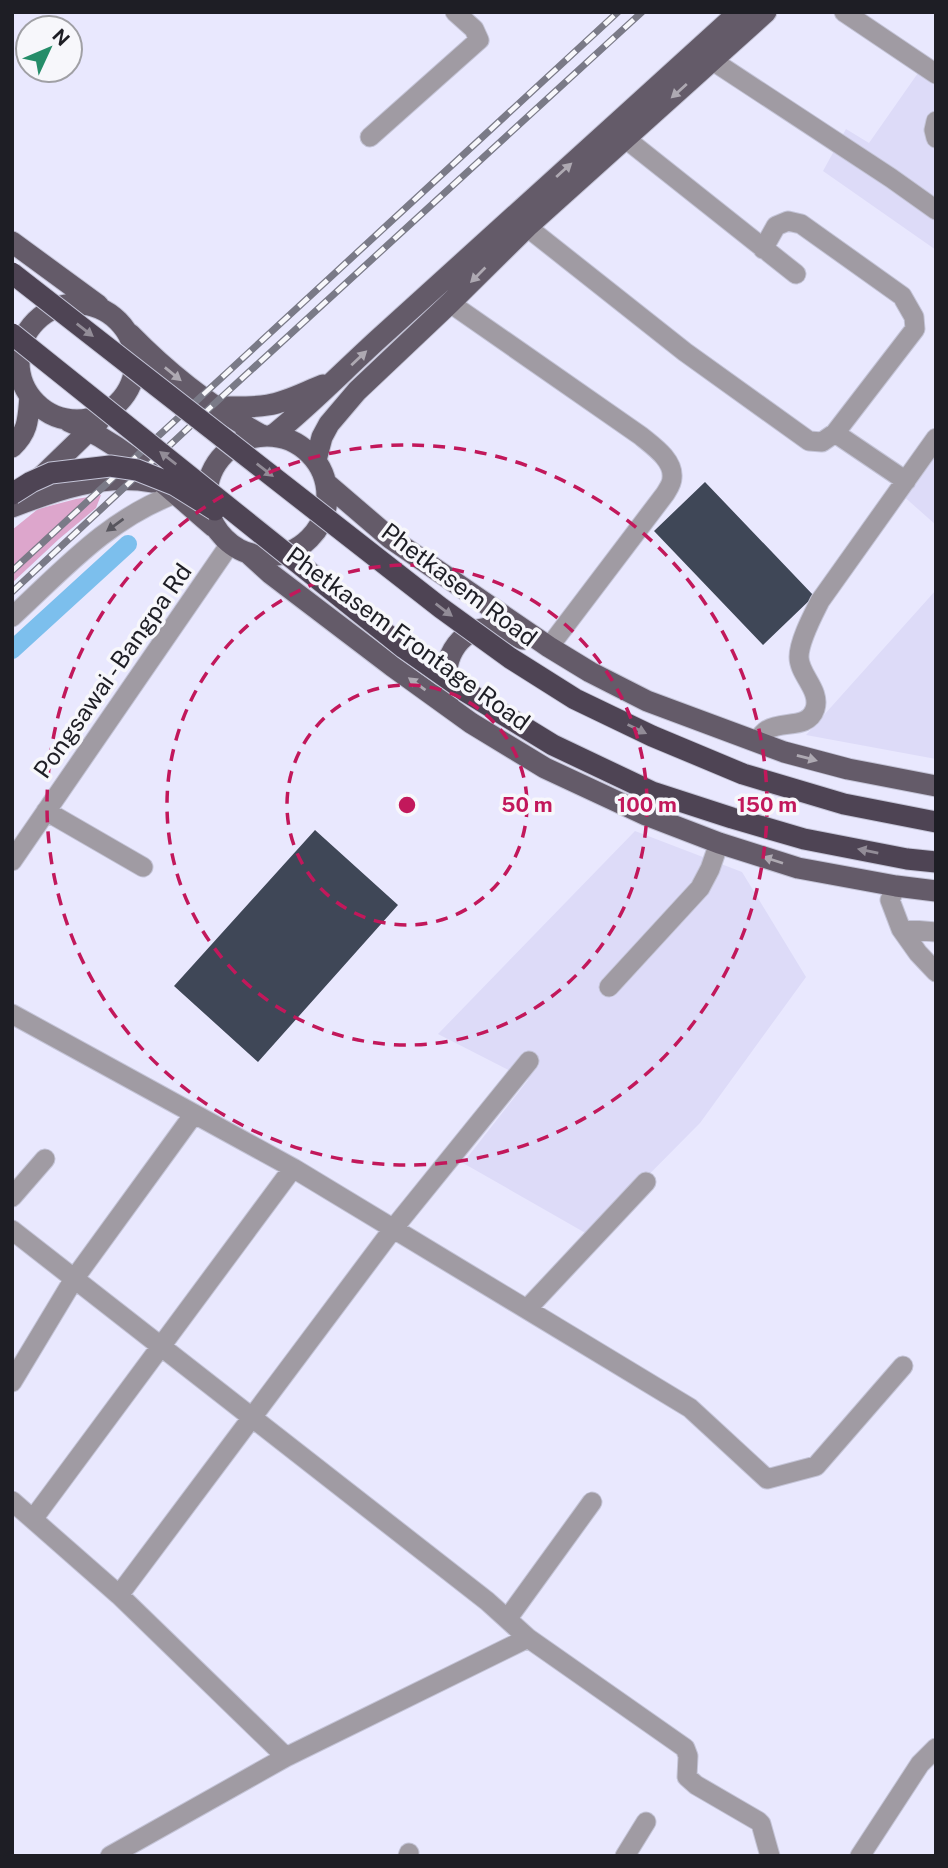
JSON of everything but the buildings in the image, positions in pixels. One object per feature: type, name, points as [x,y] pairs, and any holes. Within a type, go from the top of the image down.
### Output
[{"type":"highway","name":"Phetkasem Road","points":[[12,273],[441,608],[510,658],[575,699],[652,736],[743,774],[844,804],[936,822]]},
{"type":"highway","points":[[12,334],[404,648]]},
{"type":"highway","points":[[12,494],[51,472],[110,466],[137,470],[175,485],[219,512],[465,691],[553,745],[652,792],[732,818],[804,839],[936,862]]},
{"type":"main road","points":[[232,543],[210,514],[207,496],[210,478],[218,462],[230,449],[245,440],[267,436],[304,410],[513,216],[740,12]]},
{"type":"main road","points":[[316,460],[322,437],[338,410],[357,390],[527,227],[766,12]]},
{"type":"main road","points":[[12,242],[117,321],[153,358],[216,407],[267,436],[288,440],[303,448],[316,460],[327,484],[327,505],[321,525],[308,542],[290,553],[269,557],[232,543],[134,458],[90,430],[42,408],[22,385]]},
{"type":"main road","points":[[12,447],[27,427],[19,368],[20,349],[27,331],[39,317],[56,307],[75,304],[93,306],[117,321],[132,344],[135,363],[132,381],[123,397],[110,410],[93,418],[75,420],[57,416]]},
{"type":"main road","points":[[216,407],[270,405],[334,380]]},
{"type":"main road","points":[[12,506],[123,397]]},
{"type":"main road","points":[[12,506],[45,494],[112,479],[134,478],[170,489]]},
{"type":"main road","points":[[327,484],[390,538],[590,672]]},
{"type":"main road","name":"Phetkasem Frontage Road","points":[[232,543],[471,723],[545,768],[646,815],[719,843],[798,868],[896,887],[936,891]]},
{"type":"main road","points":[[545,768],[457,703],[449,690],[446,675],[448,659],[465,636],[490,628],[504,630],[647,701],[757,743],[848,769],[936,786]]},
{"type":"street","points":[[370,137],[479,40],[474,29],[455,12]]},
{"type":"street","points":[[844,12],[936,74]]},
{"type":"street","points":[[713,61],[891,178],[936,211]]},
{"type":"street","points":[[936,121],[936,138]]},
{"type":"street","points":[[625,139],[796,274]]},
{"type":"street","points":[[527,227],[685,352],[809,441],[822,442],[835,433],[915,329],[914,317],[901,296],[801,224],[788,221],[776,226],[763,248]]},
{"type":"street","points":[[450,303],[640,436],[658,451],[671,469],[672,482],[664,494],[549,647]]},
{"type":"street","points":[[835,433],[906,481]]},
{"type":"street","points":[[757,743],[770,727],[807,720],[815,711],[812,687],[800,667],[799,655],[812,617],[820,601],[936,438]]},
{"type":"street","points":[[12,617],[92,543],[170,489]]},
{"type":"street","name":"Pongsawai - Bangpa Rd","points":[[12,861],[232,543]]},
{"type":"street","points":[[46,811],[143,867]]},
{"type":"street","points":[[609,987],[700,888],[719,843]]},
{"type":"street","points":[[896,887],[890,900],[901,929],[918,953],[936,971]]},
{"type":"street","points":[[901,929],[936,932]]},
{"type":"street","points":[[12,1014],[293,1168],[690,1409],[767,1479],[816,1466],[902,1366]]},
{"type":"street","points":[[119,1595],[393,1229],[529,1060]]},
{"type":"street","points":[[12,1382],[74,1279],[194,1114]]},
{"type":"street","points":[[12,1197],[45,1158]]},
{"type":"street","points":[[33,1519],[293,1168]]},
{"type":"street","points":[[527,1309],[646,1182]]},
{"type":"street","points":[[12,1230],[508,1618],[528,1638],[685,1748],[688,1756],[687,1777],[758,1821],[770,1856]]},
{"type":"street","points":[[12,1501],[119,1595],[285,1757]]},
{"type":"street","points":[[508,1618],[592,1502]]},
{"type":"street","points":[[123,1853],[285,1757],[528,1638]]},
{"type":"street","points":[[860,1856],[920,1764],[936,1748]]},
{"type":"street","points":[[625,1856],[646,1822]]},
{"type":"shaded area","points":[[925,63],[936,70],[936,250],[823,171],[846,129],[869,143]]},
{"type":"shaded area","points":[[936,445],[936,525],[901,494]]},
{"type":"shaded area","points":[[101,495],[96,508],[12,583],[12,530],[38,509]]},
{"type":"shaded area","points":[[936,590],[936,759],[806,735]]},
{"type":"shaded area","points":[[635,831],[742,872],[806,977],[700,1123],[589,1235],[463,1163],[528,1080],[438,1034]]},
{"type":"waterway","points":[[12,650],[128,544]]},
{"type":"railway","points":[[12,571],[618,12]]},
{"type":"railway","points":[[12,592],[642,12]]}]
